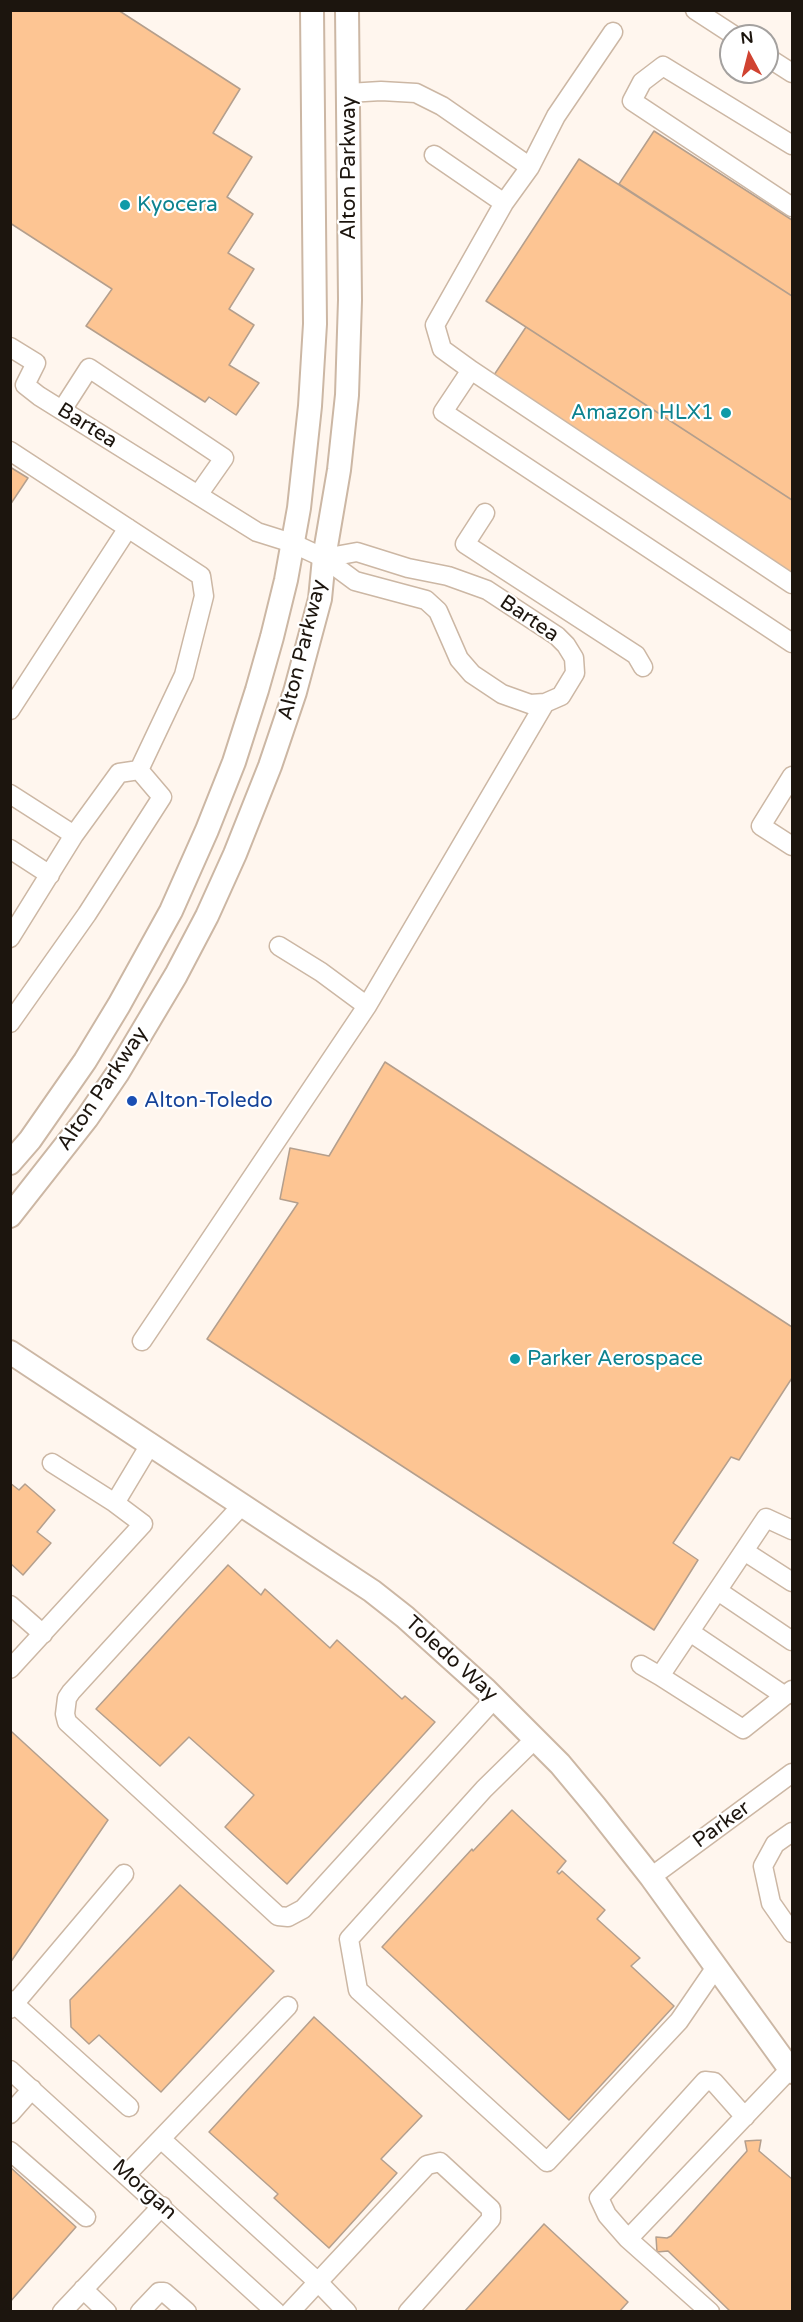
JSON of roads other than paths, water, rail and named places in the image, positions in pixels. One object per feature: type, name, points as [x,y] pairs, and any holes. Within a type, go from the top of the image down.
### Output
[{"type":"main road","name":"Alton Parkway","points":[[10,1163],[62,1094],[102,1033],[152,947],[188,874],[222,793],[251,708],[286,580],[306,448],[315,324],[312,10]]},
{"type":"main road","name":"Alton Parkway","points":[[10,1216],[58,1156],[117,1074],[176,975],[207,916],[262,787],[295,692],[320,599],[324,558],[339,470],[348,370],[347,10]]},
{"type":"main road","name":"Toledo Way","points":[[14,1356],[243,1504],[372,1591],[405,1617],[495,1698],[567,1772],[651,1877],[791,2070]]},
{"type":"street","points":[[695,10],[719,26]]},
{"type":"street","points":[[613,32],[556,116],[530,167],[504,203],[435,324],[442,349],[792,584]]},
{"type":"street","points":[[779,65],[792,73]]},
{"type":"street","points":[[792,145],[663,66],[642,82],[632,101],[792,207]]},
{"type":"street","points":[[348,93],[381,91],[416,93],[442,106],[530,167]]},
{"type":"street","points":[[434,154],[504,203]]},
{"type":"street","name":"Bartea","points":[[10,346],[36,363],[25,385],[39,396],[256,532],[292,543],[324,558],[356,581],[426,600],[438,611],[459,659],[472,674],[502,694],[530,704],[545,703],[561,696],[575,673],[574,658],[557,636],[487,590],[465,581],[408,568],[357,552],[324,558]]},
{"type":"street","points":[[62,410],[89,368],[224,458],[198,495]]},
{"type":"street","points":[[471,370],[443,412],[792,643]]},
{"type":"street","points":[[10,451],[201,576],[204,596],[184,675],[139,770]]},
{"type":"street","points":[[485,513],[465,544],[636,655],[643,667]]},
{"type":"street","points":[[10,710],[128,528]]},
{"type":"street","points":[[142,1341],[367,1006],[545,703]]},
{"type":"street","points":[[10,938],[18,909],[50,875],[74,835],[119,773],[139,770]]},
{"type":"street","points":[[10,1023],[87,914],[162,797],[139,770]]},
{"type":"street","points":[[792,776],[761,826],[792,846]]},
{"type":"street","points":[[10,794],[74,835]]},
{"type":"street","points":[[10,849],[50,875]]},
{"type":"street","points":[[279,946],[321,972],[367,1006]]},
{"type":"street","points":[[115,1503],[150,1443]]},
{"type":"street","points":[[10,1669],[143,1524],[115,1503],[52,1463]]},
{"type":"street","points":[[243,1504],[71,1692],[67,1698],[65,1714],[67,1722],[278,1916],[288,1917],[303,1909],[495,1698]]},
{"type":"street","points":[[660,1676],[766,1518],[792,1530]]},
{"type":"street","points":[[744,1551],[792,1582]]},
{"type":"street","points":[[718,1591],[792,1641]]},
{"type":"street","points":[[10,1605],[44,1634]]},
{"type":"street","points":[[640,1665],[743,1729],[789,1693],[690,1632]]},
{"type":"street","points":[[535,1739],[484,1790],[349,1939],[358,1990],[548,2162],[679,2021],[716,1967]]},
{"type":"street","name":"Parker","points":[[651,1877],[792,1773]]},
{"type":"street","points":[[792,1832],[775,1844],[763,1866],[771,1903],[792,1933]]},
{"type":"street","points":[[124,1874],[12,2004],[129,2107]]},
{"type":"street","points":[[127,2174],[288,2006]]},
{"type":"street","name":"Morgan","points":[[10,2070],[277,2311]]},
{"type":"street","points":[[628,2239],[791,2070]]},
{"type":"street","points":[[710,2312],[628,2239],[607,2215],[599,2199],[705,2081],[714,2082],[745,2117]]},
{"type":"street","points":[[10,2114],[32,2089]]},
{"type":"street","points":[[160,2139],[319,2283],[347,2312]]},
{"type":"street","points":[[10,2151],[86,2217]]},
{"type":"street","points":[[277,2311],[319,2283],[427,2165],[440,2162],[491,2209],[491,2219],[408,2312]]},
{"type":"street","points":[[62,2312],[162,2206]]},
{"type":"street","points":[[83,2289],[107,2312]]},
{"type":"street","points":[[140,2312],[159,2292],[164,2292],[187,2312]]},
{"type":"place","name":"Kyocera","points":[[125,205]]},
{"type":"place","name":"Amazon HLX1","points":[[726,413]]},
{"type":"place","name":"Alton-Toledo","points":[[132,1101]]},
{"type":"place","name":"Parker Aerospace","points":[[515,1359]]}]
